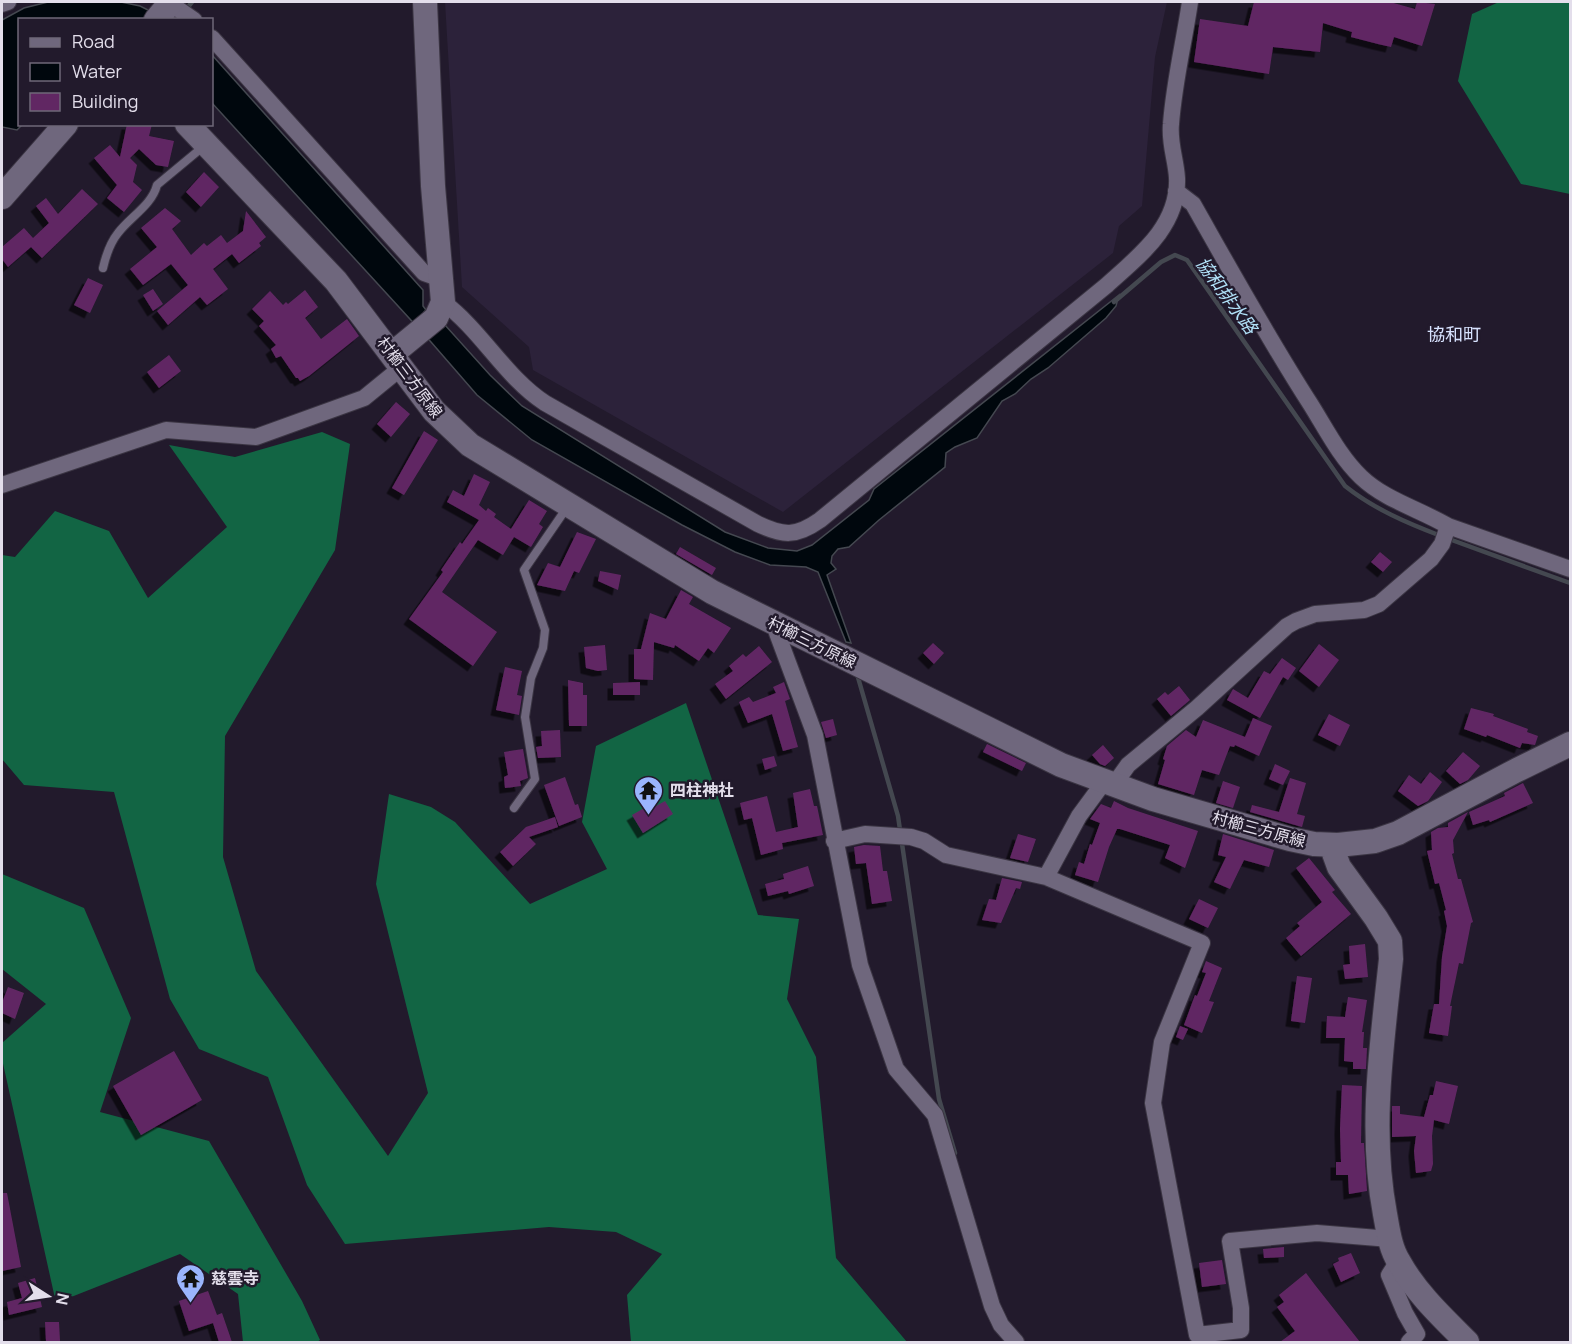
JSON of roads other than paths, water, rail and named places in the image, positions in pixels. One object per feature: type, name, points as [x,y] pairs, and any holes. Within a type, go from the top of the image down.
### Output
[{"type":"main road","points":[[399,356],[440,299],[425,2]]},
{"type":"main road","points":[[2,197],[64,126]]},
{"type":"main road","name":"村櫛三方原線","points":[[189,126],[329,273],[399,356],[434,411],[461,438],[486,456],[696,583],[1031,752],[1153,800],[1290,839],[1331,845],[1362,843],[1398,833],[1570,744]]},
{"type":"main road","points":[[1331,845],[1339,867],[1390,941],[1391,959],[1378,1084],[1377,1140],[1383,1203],[1394,1250],[1427,1301],[1467,1342]]},
{"type":"street","points":[[2,4],[8,2]]},
{"type":"street","points":[[213,39],[424,273],[440,299],[457,312],[522,384],[539,399],[758,524],[790,534],[801,532],[820,520],[1122,272],[1163,229],[1172,211],[1176,191],[1171,123],[1190,2]]},
{"type":"street","points":[[166,7],[190,18]]},
{"type":"street","points":[[1176,191],[1193,204],[1297,382],[1352,467],[1381,492],[1430,515],[1445,533],[1570,570]]},
{"type":"street","points":[[2,485],[166,430],[256,437],[364,398],[399,356]]},
{"type":"street","points":[[1046,877],[1079,816],[1108,784],[1197,708],[1287,626],[1315,614],[1372,609],[1431,559],[1445,533]]},
{"type":"street","points":[[779,626],[777,633],[815,735],[860,966],[896,1069],[935,1115],[992,1306],[1001,1325],[1017,1342]]},
{"type":"street","points":[[834,841],[865,834],[911,837],[924,841],[946,855],[1046,877],[1202,943],[1162,1042],[1153,1103],[1197,1335],[1241,1330],[1241,1308],[1230,1241],[1317,1233],[1394,1250],[1389,1275],[1405,1313],[1417,1334],[1409,1342]]},
{"type":"lane","points":[[103,268],[106,255],[118,233],[155,194],[157,185],[206,144]]},
{"type":"lane","points":[[514,808],[535,779],[525,717],[531,678],[543,648],[546,630],[524,570],[568,506]]},
{"type":"water","points":[[48,2],[121,2],[140,6],[164,18],[18,18],[18,126],[21,126],[17,130],[2,127],[2,20],[24,8]]},
{"type":"water","points":[[213,56],[423,290],[423,306],[426,310],[424,312],[445,325],[490,375],[522,406],[725,532],[768,548],[797,551],[812,545],[869,500],[874,489],[1119,295],[1116,306],[1106,318],[1048,368],[1031,379],[1015,394],[1002,401],[977,438],[946,453],[945,467],[849,547],[838,549],[832,556],[831,563],[836,569],[827,575],[851,643],[846,642],[818,572],[806,567],[770,565],[735,552],[682,525],[532,440],[477,395],[213,104]]},
{"type":"waterway","points":[[188,7],[192,2]]},
{"type":"waterway","name":"協和排水路","points":[[1114,302],[1161,262],[1175,255],[1187,260],[1345,486],[1367,502],[1391,515],[1441,536]]},
{"type":"waterway","name":"協和排水路","points":[[1449,539],[1570,583]]},
{"type":"waterway","points":[[857,674],[898,816],[939,1099],[955,1153]]},
{"type":"place","name":"四柱神社","points":[[649,816]]},
{"type":"place","name":"慈雲寺","points":[[190,1304]]},
{"type":"district","name":"協和町","points":[[1454,334]]}]
